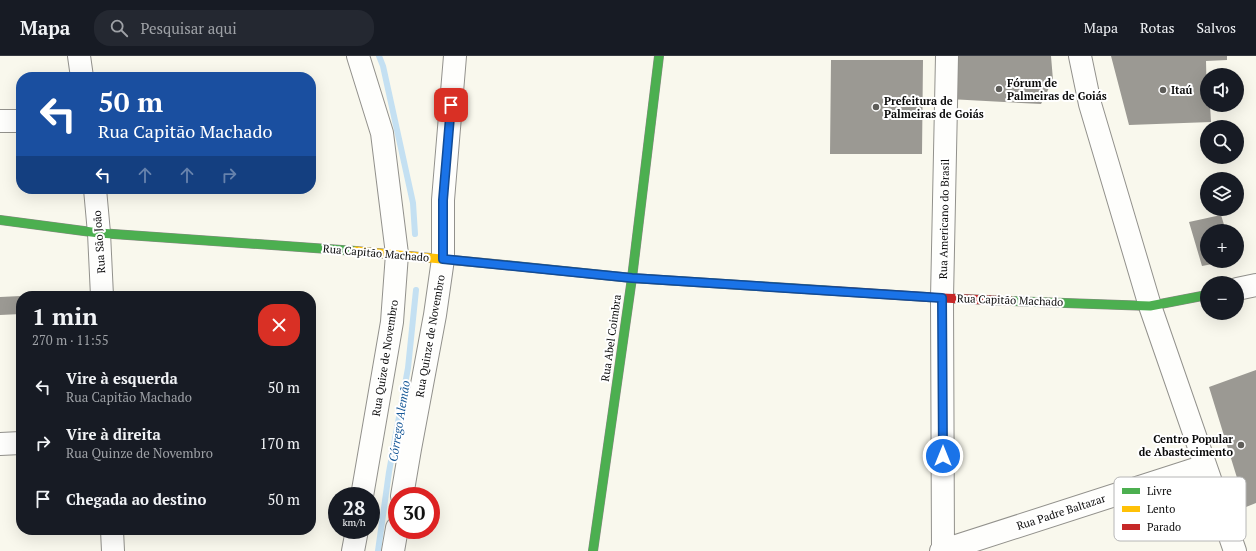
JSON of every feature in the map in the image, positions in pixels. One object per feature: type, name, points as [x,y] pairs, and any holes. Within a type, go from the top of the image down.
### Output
[{"type":"street","points":[[79,56],[81,72]]},
{"type":"street","name":"Rua Quize de Novembro","points":[[358,56],[382,133],[397,254],[392,322],[364,487]]},
{"type":"street","name":"Rua Quinze de Novembro","points":[[404,487],[435,315],[443,259],[443,200],[455,56]]},
{"type":"street","name":"Rua Abel Coimbra","points":[[593,551],[632,278],[659,56]]},
{"type":"street","name":"Rua Americano do Brasil","points":[[942,551],[942,298],[947,56]]},
{"type":"street","points":[[1080,56],[1090,104],[1150,306],[1209,477]]},
{"type":"street","points":[[0,121],[16,121]]},
{"type":"street","name":"Rua São João","points":[[95,194],[102,291]]},
{"type":"street","name":"Rua Capitão Machado","points":[[0,220],[99,233],[397,254],[632,278],[942,298],[1150,306],[1200,296]]},
{"type":"street","points":[[1244,288],[1256,285]]},
{"type":"street","name":"Rua Padre Baltazar","points":[[1171,477],[1205,466]]},
{"type":"street","name":"Rua Padre Baltazar","points":[[942,551],[1114,495]]},
{"type":"street","points":[[112,535],[113,551]]},
{"type":"street","points":[[353,551],[355,539]]},
{"type":"street","points":[[393,551],[395,539]]},
{"type":"street","points":[[1231,541],[1234,551]]},
{"type":"building","name":"Fórum de Palmeiras de Goiás","points":[[952,56],[1051,56],[1053,80],[1041,104],[949,99]]},
{"type":"building","name":"Itaú","points":[[1111,56],[1227,56],[1227,60],[1206,61],[1206,68],[1200,68],[1200,112],[1210,112],[1211,120],[1200,120],[1200,122],[1129,125]]},
{"type":"building","name":"Prefeitura de Palmeiras de Goiás","points":[[831,60],[923,60],[922,154],[830,154]]},
{"type":"building","points":[[1221,216],[1224,224],[1200,224],[1200,259],[1189,222]]},
{"type":"building","points":[[16,296],[16,314],[0,315],[0,297]]},
{"type":"building","name":"Centro Popular de Abastecimento","points":[[1256,370],[1256,503],[1246,507],[1246,477],[1237,477],[1209,387]]},
{"type":"waterway","name":"Córrego Alemão","points":[[379,56],[383,66],[413,203],[415,234]]},
{"type":"waterway","name":"Córrego Alemão","points":[[378,551],[389,472],[408,368],[416,290]]},
{"type":"traffic: fast","points":[[593,551],[632,278],[659,56]]},
{"type":"traffic: fast","points":[[0,220],[99,233],[356,251]]},
{"type":"traffic: fast","points":[[505,265],[632,278],[835,291]]},
{"type":"traffic: fast","points":[[1011,301],[1150,306],[1200,296]]},
{"type":"traffic: slow","points":[[356,251],[505,265]]},
{"type":"traffic: jam","points":[[835,291],[1011,301]]},
{"type":"place","name":"Fórum de Palmeiras de Goiás","points":[[999,89]]},
{"type":"place","name":"Itaú","points":[[1163,90]]},
{"type":"place","name":"Prefeitura de Palmeiras de Goiás","points":[[876,107]]},
{"type":"place","name":"Centro Popular de Abastecimento","points":[[1241,445]]},
{"type":"route","points":[[451,105],[443,200],[444,260],[632,278],[942,298],[943,456]]}]
